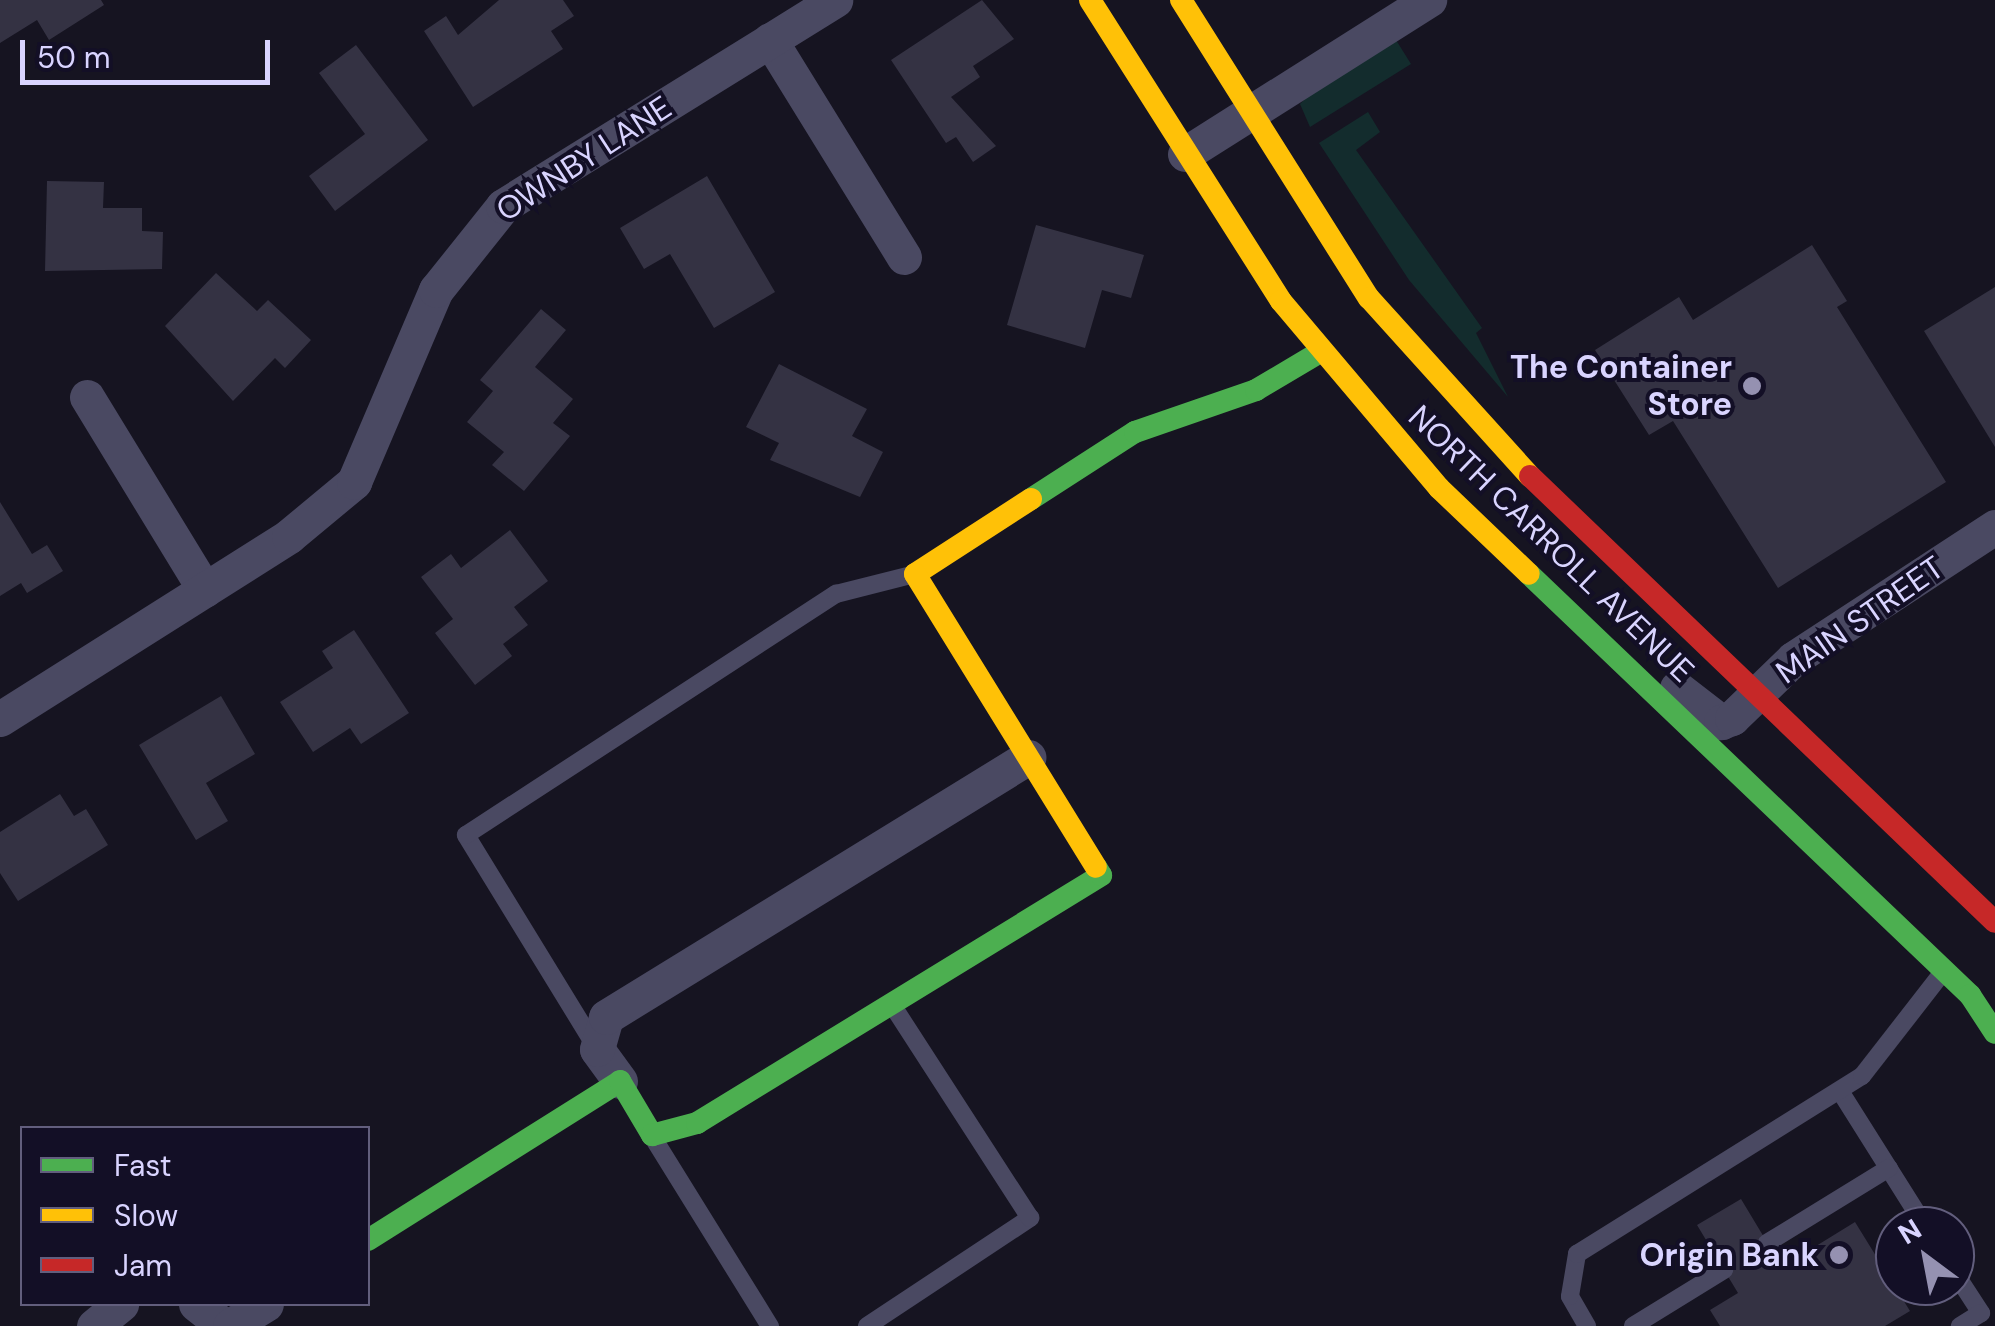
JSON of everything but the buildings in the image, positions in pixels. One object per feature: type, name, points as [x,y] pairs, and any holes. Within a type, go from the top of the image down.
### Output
[{"type":"main road","name":"NORTH CARROLL AVENUE","points":[[1090,0],[1186,154],[1320,352],[1439,488],[1628,662],[1944,971],[1995,1034]]},
{"type":"main road","name":"NORTH CARROLL AVENUE","points":[[1181,0],[1369,298],[1463,412],[1995,922]]},
{"type":"main road","points":[[370,1239],[620,1081],[652,1135],[696,1123],[1101,875],[915,574],[1135,432],[1256,390],[1320,352]]},
{"type":"street","name":"OWNBY LANE","points":[[0,719],[205,590],[354,482],[436,290],[503,206],[836,0]]},
{"type":"street","points":[[1186,154],[1429,0]]},
{"type":"street","points":[[770,40],[904,257]]},
{"type":"street","points":[[87,397],[205,590]]},
{"type":"street","name":"MAIN STREET","points":[[1628,662],[1721,722],[1756,697],[1792,659],[1995,526]]},
{"type":"street","points":[[620,1081],[597,1049],[606,1018],[1028,756]]},
{"type":"street","points":[[94,1326],[119,1306]]},
{"type":"street","points":[[199,1306],[227,1326],[262,1306]]},
{"type":"lane","points":[[597,1049],[466,836],[836,594],[915,574]]},
{"type":"lane","points":[[1587,1326],[1570,1296],[1577,1254],[1840,1091],[1944,971]]},
{"type":"lane","points":[[867,1326],[1030,1218],[891,1004]]},
{"type":"lane","points":[[1840,1091],[1912,1206]]},
{"type":"lane","points":[[652,1135],[770,1326]]},
{"type":"lane","points":[[1768,1243],[1888,1168]]},
{"type":"lane","points":[[1633,1326],[1724,1270]]},
{"type":"lane","points":[[1960,1326],[1980,1313],[1975,1305]]},
{"type":"green space","points":[[1396,40],[1411,64],[1310,127],[1300,104]]},
{"type":"green space","points":[[1368,112],[1380,132],[1356,150],[1482,328],[1476,333],[1508,397],[1409,280],[1319,143]]},
{"type":"traffic: fast","points":[[1031,499],[1135,432],[1256,390],[1320,352]]},
{"type":"traffic: fast","points":[[1529,574],[1970,995],[1995,1033]]},
{"type":"traffic: fast","points":[[370,1239],[620,1081],[652,1135],[697,1123],[1101,875],[1096,867]]},
{"type":"traffic: slow","points":[[1090,0],[1281,301],[1439,488],[1529,574]]},
{"type":"traffic: slow","points":[[1181,0],[1369,298],[1530,476]]},
{"type":"traffic: slow","points":[[1031,499],[915,574],[1096,867]]},
{"type":"traffic: jam","points":[[1530,476],[1995,922]]},
{"type":"place","name":"The Container Store","points":[[1752,386]]},
{"type":"place","name":"Origin Bank","points":[[1839,1255]]}]
